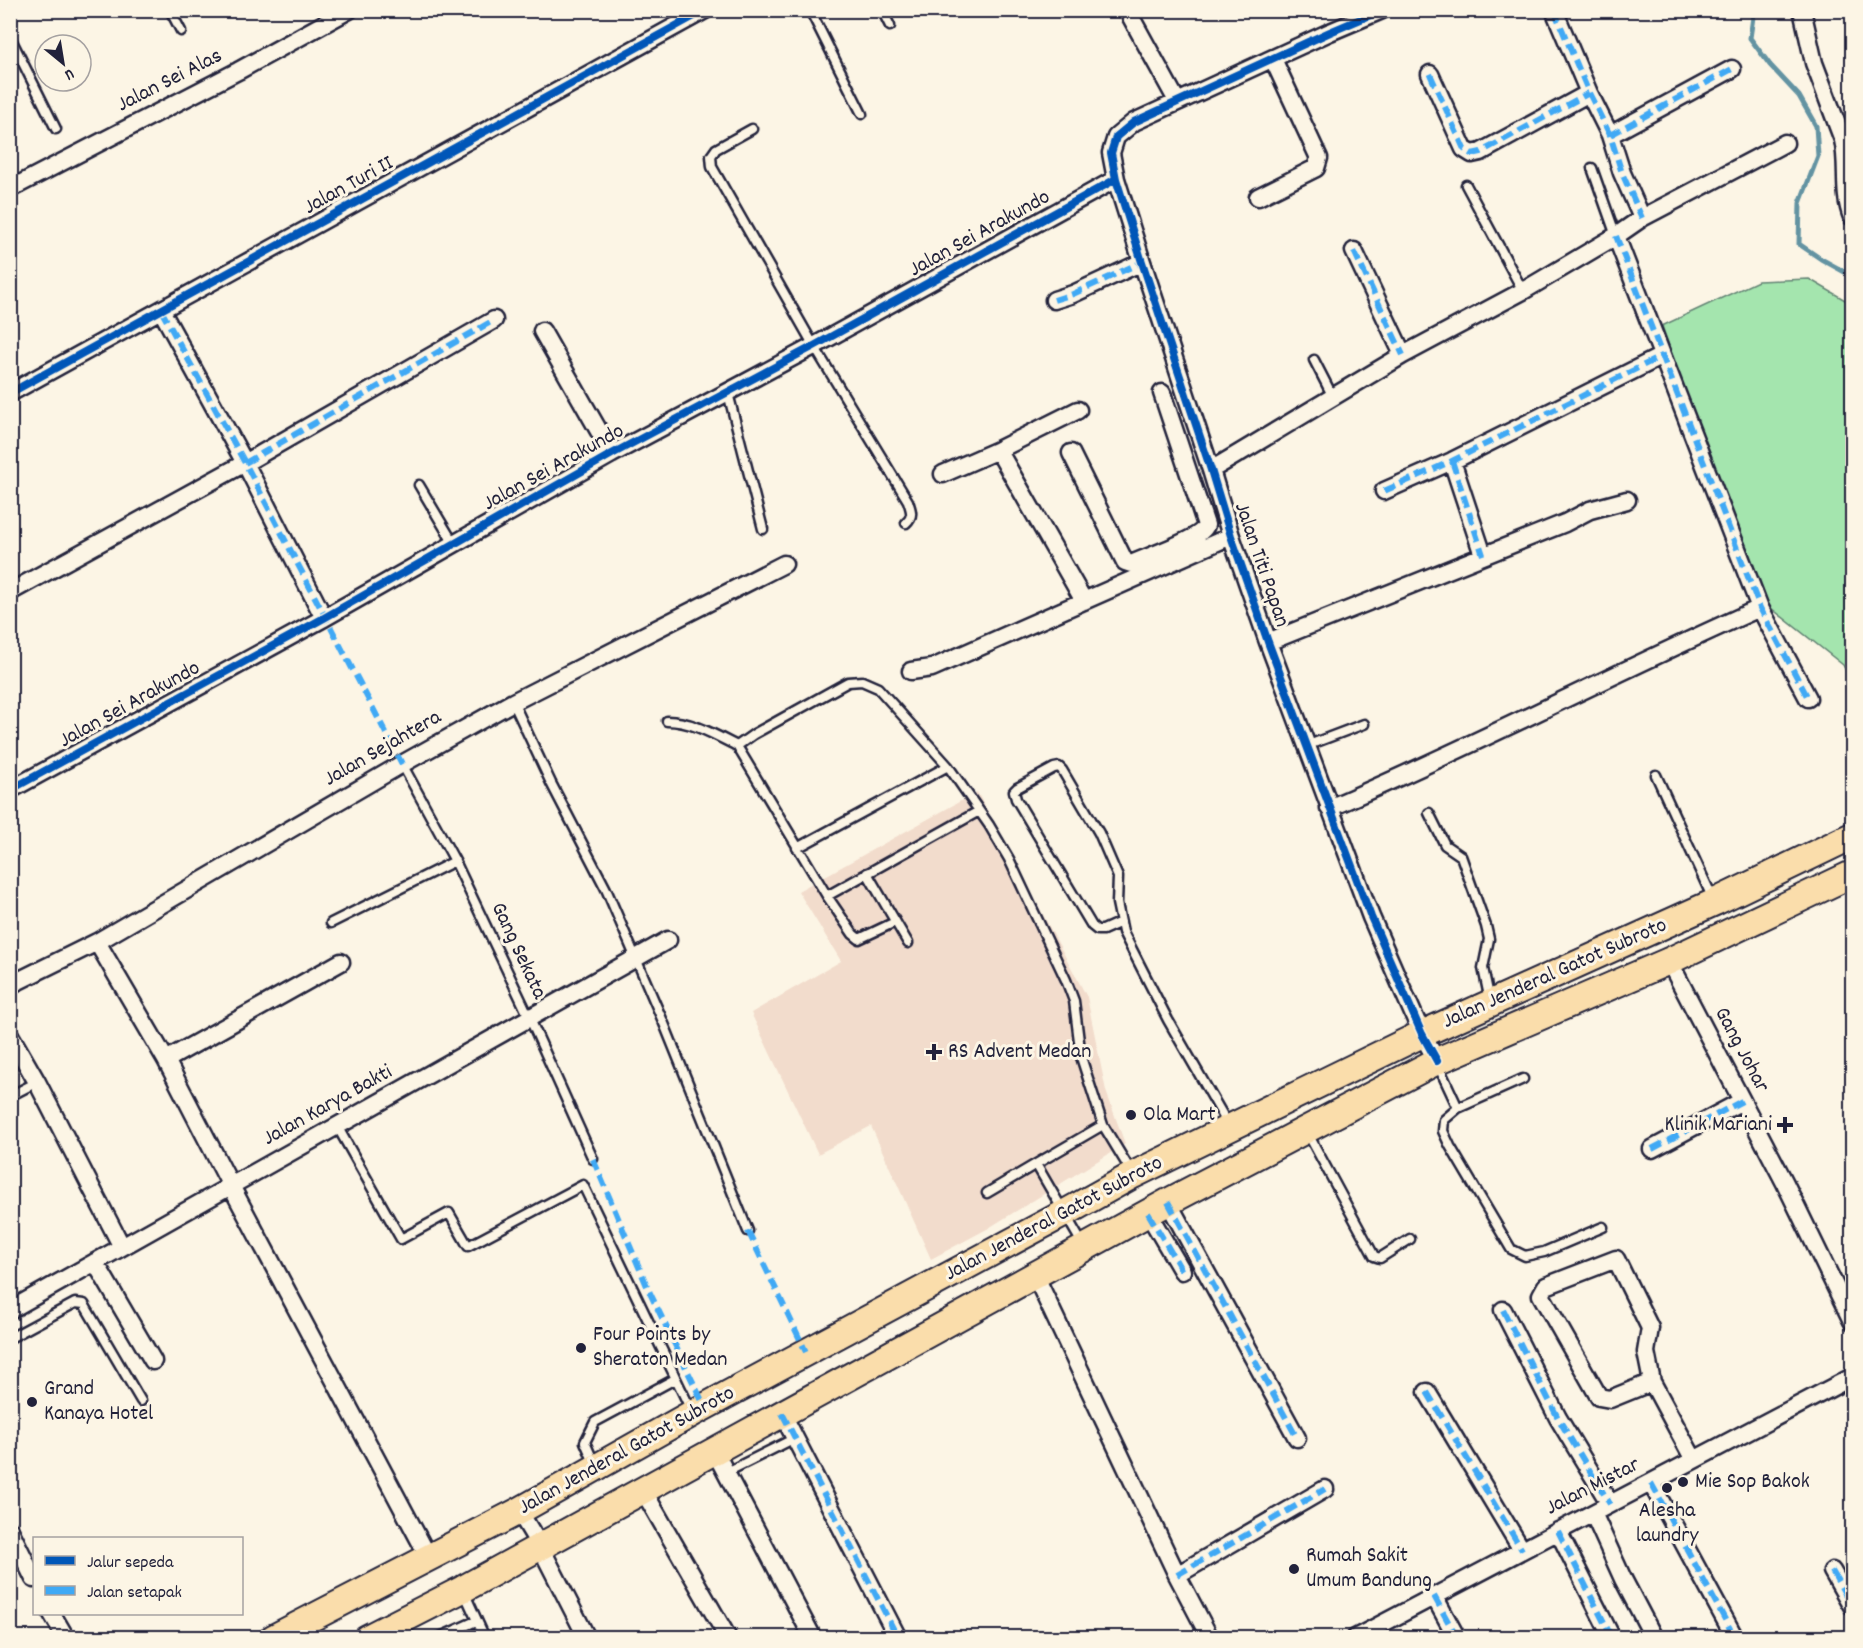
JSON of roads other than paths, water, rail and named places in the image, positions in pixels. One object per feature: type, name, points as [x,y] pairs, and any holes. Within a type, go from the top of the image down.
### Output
[{"type":"main road","name":"Jalan Jenderal Gatot Subroto","points":[[273,1638],[519,1511],[693,1413],[1133,1175],[1422,1034],[1714,902],[1852,836]]},
{"type":"main road","name":"Jalan Jenderal Gatot Subroto","points":[[367,1638],[463,1589],[1158,1207],[1437,1061],[1669,961],[1852,874]]},
{"type":"street","name":"Jalan Sei Alas","points":[[10,189],[238,71],[349,10]]},
{"type":"street","name":"Jalan Turi II","points":[[10,393],[705,10]]},
{"type":"street","points":[[1126,10],[1177,100]]},
{"type":"street","name":"Jalan Titi Papan","points":[[1382,10],[1177,100],[1134,122],[1116,137],[1111,153],[1116,179],[1142,262],[1268,642],[1371,917],[1422,1034],[1437,1061]]},
{"type":"street","points":[[1554,10],[1589,93],[1610,135],[1642,218]]},
{"type":"street","points":[[1802,10],[1814,63],[1843,140],[1847,195],[1852,217]]},
{"type":"street","points":[[1258,197],[1316,168],[1319,162],[1273,59]]},
{"type":"street","points":[[1610,135],[1732,69]]},
{"type":"street","points":[[1430,74],[1464,149],[1472,153],[1481,152],[1589,93]]},
{"type":"street","points":[[1188,468],[1209,466],[1523,291],[1642,218],[1785,143]]},
{"type":"street","name":"Jalan Sei Arakundo","points":[[10,790],[324,618],[612,454],[728,393],[1116,179]]},
{"type":"street","points":[[1616,236],[1760,608],[1808,698]]},
{"type":"street","points":[[1354,251],[1403,356]]},
{"type":"street","points":[[1054,300],[1142,262]]},
{"type":"street","points":[[161,310],[245,463],[324,618]]},
{"type":"street","points":[[10,592],[245,463],[494,320]]},
{"type":"street","points":[[542,331],[612,454]]},
{"type":"street","points":[[1384,492],[1452,461],[1662,356]]},
{"type":"street","points":[[1071,453],[1124,561],[1129,564],[1182,542],[1206,528],[1162,393]]},
{"type":"street","points":[[943,474],[998,450],[1078,410]]},
{"type":"street","points":[[998,450],[1084,601]]},
{"type":"street","points":[[1452,461],[1484,555]]},
{"type":"street","points":[[1268,642],[1565,523],[1590,510],[1628,500]]},
{"type":"street","points":[[911,671],[932,668],[1231,536]]},
{"type":"street","name":"Jalan Sejahtera","points":[[10,985],[97,942],[513,702],[784,564]]},
{"type":"street","points":[[1329,808],[1416,771],[1673,646],[1760,608]]},
{"type":"street","name":"Jalan Karya Bakti","points":[[10,1310],[668,940]]},
{"type":"street","points":[[97,942],[166,1060],[429,1558]]},
{"type":"street","name":"Gang Johar","points":[[1669,961],[1785,1183],[1852,1321]]},
{"type":"street","points":[[166,1060],[341,962]]},
{"type":"street","points":[[10,1035],[37,1082],[122,1247]]},
{"type":"street","points":[[1652,1149],[1742,1101]]},
{"type":"street","points":[[1158,1207],[1182,1271]]},
{"type":"street","points":[[1158,1207],[1297,1438]]},
{"type":"street","points":[[1652,1382],[1610,1399],[1599,1397],[1541,1295],[1546,1286],[1616,1259],[1650,1328],[1646,1352],[1652,1382],[1694,1460]]},
{"type":"street","points":[[95,1262],[153,1361]]},
{"type":"street","points":[[1035,1275],[1177,1575],[1210,1638]]},
{"type":"street","points":[[1503,1310],[1557,1418],[1610,1504]]},
{"type":"street","name":"Jalan Mistar","points":[[1355,1638],[1852,1377]]},
{"type":"street","points":[[1427,1392],[1522,1550]]},
{"type":"street","points":[[782,1413],[898,1638]]},
{"type":"street","points":[[714,1450],[724,1473],[813,1638]]},
{"type":"street","points":[[1651,1482],[1736,1638]]},
{"type":"street","points":[[1177,1575],[1325,1489]]},
{"type":"street","points":[[643,1490],[728,1638]]},
{"type":"street","points":[[519,1511],[540,1546],[587,1638]]},
{"type":"street","points":[[1593,1513],[1623,1579],[1654,1638]]},
{"type":"street","points":[[10,1530],[33,1577]]},
{"type":"street","points":[[1558,1531],[1612,1638]]},
{"type":"street","points":[[1832,1571],[1852,1606]]},
{"type":"street","points":[[1434,1596],[1457,1638]]},
{"type":"street","points":[[53,1615],[66,1638]]},
{"type":"lane","points":[[170,10],[182,32]]},
{"type":"lane","points":[[810,10],[862,114]]},
{"type":"lane","points":[[882,10],[890,26]]},
{"type":"lane","points":[[10,37],[57,129]]},
{"type":"lane","points":[[752,129],[716,149],[711,156],[712,166],[814,346],[908,501],[912,512],[911,518],[906,523]]},
{"type":"lane","points":[[1592,168],[1616,236]]},
{"type":"lane","points":[[1466,184],[1523,291]]},
{"type":"lane","points":[[1314,360],[1333,397]]},
{"type":"lane","points":[[728,393],[763,529]]},
{"type":"lane","points":[[419,485],[454,544]]},
{"type":"lane","points":[[737,746],[832,689],[848,682],[862,681],[878,688],[948,766],[1009,859],[1074,1001],[1081,1057],[1103,1125],[1133,1175]]},
{"type":"lane","points":[[513,702],[551,783],[606,889],[665,1026],[748,1231]]},
{"type":"lane","points":[[667,721],[679,721],[737,746],[797,848],[853,934],[859,939],[895,922]]},
{"type":"lane","points":[[1306,746],[1364,724]]},
{"type":"lane","name":"Gang Sekata","points":[[402,764],[455,861],[530,1018],[593,1159]]},
{"type":"lane","points":[[797,848],[948,766]]},
{"type":"lane","points":[[1121,922],[1103,930],[1096,930],[1092,926],[1016,799],[1014,791],[1017,788],[1054,768],[1059,767],[1062,770],[1099,833],[1118,877],[1117,903],[1121,922],[1132,951],[1168,1020],[1230,1128]]},
{"type":"lane","points":[[1656,775],[1714,902]]},
{"type":"lane","points":[[828,896],[979,811]]},
{"type":"lane","points":[[1429,813],[1445,845],[1461,856],[1486,926],[1489,939],[1483,968],[1490,1002]]},
{"type":"lane","points":[[331,922],[455,861]]},
{"type":"lane","points":[[867,873],[908,944]]},
{"type":"lane","points":[[1437,1061],[1458,1108]]},
{"type":"lane","points":[[1523,1079],[1458,1108],[1444,1120],[1443,1131],[1450,1146],[1511,1249],[1525,1256],[1544,1252],[1603,1227]]},
{"type":"lane","points":[[10,1096],[37,1082]]},
{"type":"lane","points":[[987,1193],[1103,1125]]},
{"type":"lane","points":[[337,1126],[401,1239],[449,1213],[468,1246],[583,1185],[693,1413]]},
{"type":"lane","points":[[1306,1129],[1374,1256],[1380,1258],[1410,1239]]},
{"type":"lane","points":[[1036,1164],[1086,1248]]},
{"type":"lane","points":[[10,1338],[75,1303],[84,1304],[141,1401]]},
{"type":"lane","points":[[596,1468],[585,1442],[595,1422],[675,1379]]},
{"type":"lane","points":[[724,1473],[786,1442]]},
{"type":"lane","points":[[463,1589],[485,1638]]},
{"type":"lane","points":[[438,1637],[476,1621]]},
{"type":"waterway","points":[[1754,10],[1750,38],[1770,65],[1799,96],[1816,126],[1818,156],[1800,203],[1799,244],[1852,276]]},
{"type":"place","name":"RS Advent Medan","points":[[934,1052]]},
{"type":"place","name":"Ola Mart","points":[[1131,1115]]},
{"type":"place","name":"Klinik Mariani","points":[[1785,1125]]},
{"type":"place","name":"Four Points by Sheraton Medan","points":[[581,1348]]},
{"type":"place","name":"Grand Kanaya Hotel","points":[[32,1402]]},
{"type":"place","name":"Mie Sop Bakok","points":[[1683,1482]]},
{"type":"place","name":"Alesha laundry","points":[[1667,1488]]},
{"type":"place","name":"Rumah Sakit Umum Bandung","points":[[1294,1569]]}]
